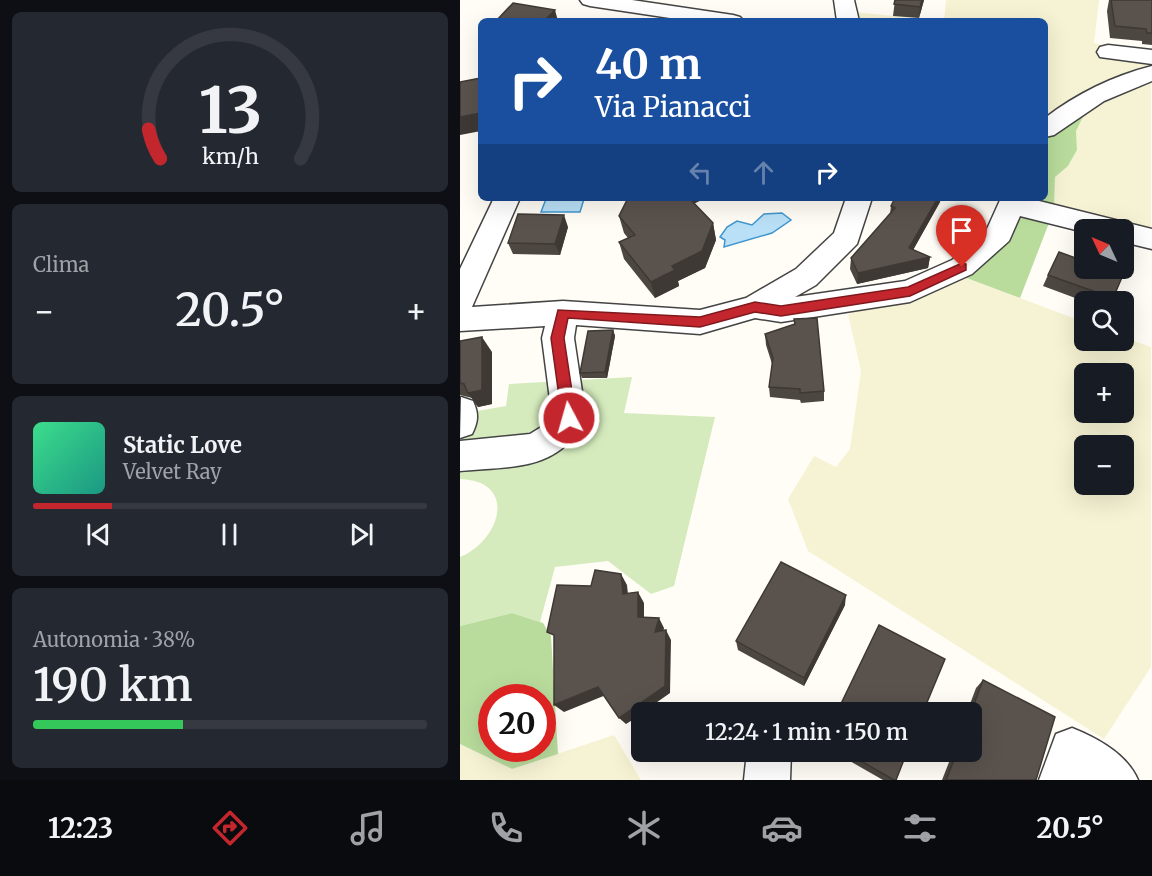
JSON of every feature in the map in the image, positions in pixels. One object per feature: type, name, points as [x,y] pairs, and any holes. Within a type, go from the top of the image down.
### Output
[{"type":"street","points":[[590,0],[713,18]]},
{"type":"street","points":[[844,0],[847,18]]},
{"type":"street","points":[[1108,52],[1152,57]]},
{"type":"street","points":[[1048,128],[1071,109],[1103,91],[1152,73]]},
{"type":"street","points":[[460,300],[506,201]]},
{"type":"street","points":[[460,319],[563,313],[700,322],[755,307],[806,277],[847,237],[858,201]]},
{"type":"street","points":[[755,307],[781,311],[910,291],[962,267],[999,234],[1013,201],[1075,219]]},
{"type":"street","points":[[1134,235],[1152,239]]},
{"type":"street","points":[[460,456],[537,448],[555,436],[569,418],[558,338],[563,313]]},
{"type":"street","points":[[1062,780],[1072,750],[1115,780]]},
{"type":"street","points":[[767,780],[768,762]]},
{"type":"shaded area","points":[[946,0],[1099,0],[1094,43],[1151,56],[1151,70],[1048,122],[1048,18],[944,18]]},
{"type":"shaded area","points":[[854,12],[914,18],[855,18]]},
{"type":"shaded area","points":[[1151,80],[1151,233],[1134,229],[1134,219],[1092,219],[1054,210],[1055,177],[1068,166],[1077,150],[1076,131],[1084,115],[1100,97]]},
{"type":"shaded area","points":[[964,277],[1074,318],[1074,351],[1134,351],[1134,341],[1151,347],[1151,667],[1104,739],[808,551],[788,499],[814,456],[836,467],[850,449],[861,371],[848,314]]},
{"type":"shaded area","points":[[614,735],[641,780],[460,780],[460,744],[478,753],[478,762],[497,762],[512,769],[533,762],[556,762],[556,754]]},
{"type":"green space","points":[[1100,97],[1084,115],[1076,131],[1077,150],[1068,166],[1055,177],[1054,210],[1020,298],[964,277],[1017,201],[1048,201],[1048,123]]},
{"type":"green space","points":[[632,377],[624,413],[715,417],[674,586],[651,594],[608,561],[555,567],[540,622],[512,613],[460,626],[460,557],[474,549],[485,538],[493,526],[497,513],[496,500],[491,490],[479,482],[460,479],[460,414],[506,406],[509,384]]},
{"type":"green space","points":[[512,613],[543,623],[551,636],[554,684],[478,684],[478,753],[460,744],[460,626]]},
{"type":"green space","points":[[556,720],[558,754],[556,755]]},
{"type":"green space","points":[[497,762],[533,762],[512,769]]},
{"type":"water","points":[[545,201],[583,201],[580,212],[541,212]]},
{"type":"water","points":[[782,213],[791,220],[772,233],[724,247],[725,240],[720,237],[727,227],[737,221],[752,225],[764,214]]},
{"type":"building","points":[[895,0],[922,0],[920,7],[894,4]]},
{"type":"building","points":[[1111,0],[1152,0],[1152,33],[1147,33],[1146,29],[1115,26]]},
{"type":"building","points":[[513,3],[555,10],[547,18],[499,18]]},
{"type":"building","points":[[478,79],[478,114],[460,117],[460,82]]},
{"type":"building","points":[[626,201],[692,201],[713,223],[702,251],[672,266],[675,270],[651,282],[619,242],[635,235],[619,216]]},
{"type":"building","points":[[894,201],[936,201],[909,248],[930,257],[858,273],[851,258],[895,208],[891,206]]},
{"type":"building","points":[[518,214],[564,215],[555,244],[508,243]]},
{"type":"building","points":[[1059,252],[1074,257],[1074,279],[1121,279],[1116,291],[1093,291],[1048,275]]},
{"type":"building","points":[[817,318],[824,391],[800,393],[800,389],[769,387],[773,358],[765,334],[795,324],[794,319]]},
{"type":"building","points":[[613,330],[605,372],[580,373],[588,331]]},
{"type":"building","points":[[482,337],[482,390],[468,393],[464,384],[460,383],[460,341]]},
{"type":"building","points":[[781,562],[846,595],[804,678],[736,641]]},
{"type":"building","points":[[595,570],[621,574],[623,594],[638,592],[638,617],[659,618],[655,632],[666,630],[665,686],[642,702],[631,702],[631,710],[619,718],[598,687],[556,704],[554,635],[547,632],[557,585],[591,586]]},
{"type":"building","points":[[879,625],[945,659],[927,702],[842,702]]},
{"type":"building","points":[[983,680],[1055,717],[1036,780],[946,780],[953,762],[982,762],[982,702],[975,702]]},
{"type":"building","points":[[862,762],[903,762],[894,780]]},
{"type":"route","points":[[569,418],[558,338],[563,313],[700,322],[755,307],[781,311],[910,291],[962,267]]}]
